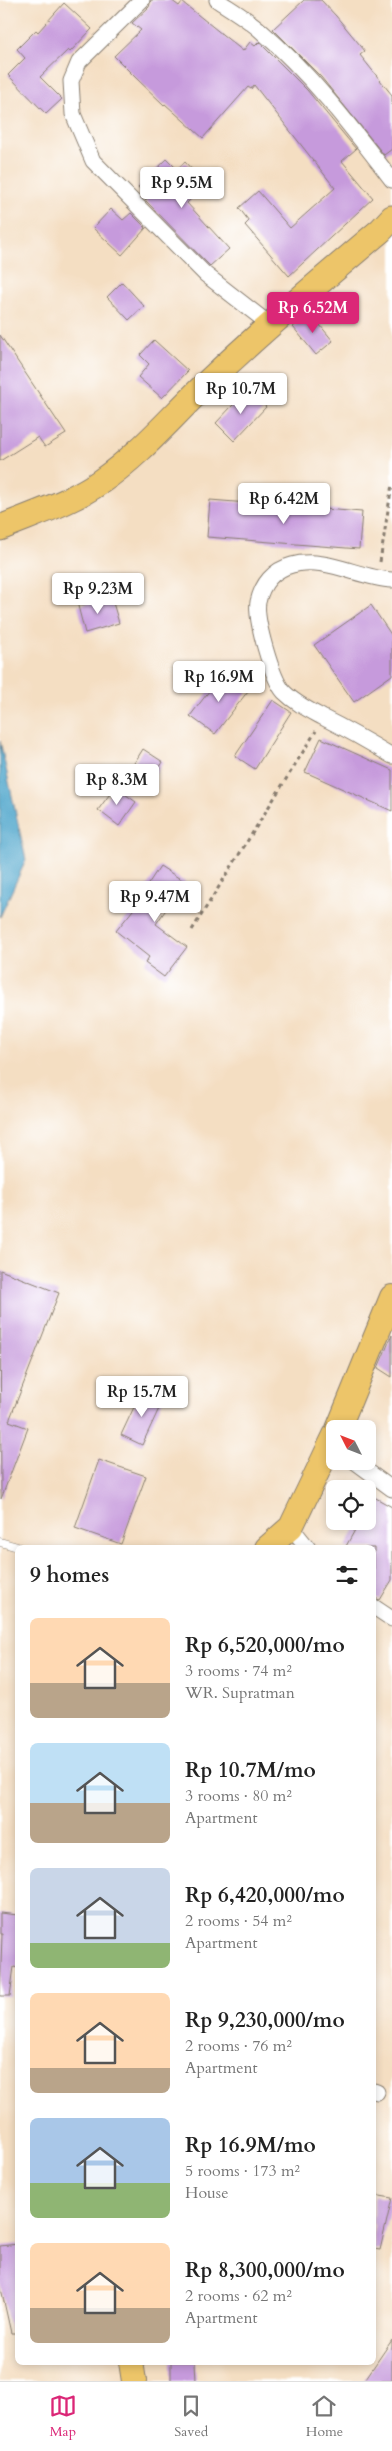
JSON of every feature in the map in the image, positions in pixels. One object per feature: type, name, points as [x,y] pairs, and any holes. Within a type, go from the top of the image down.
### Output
[{"type":"highway","points":[[0,528],[68,500],[98,484],[130,460],[173,414],[269,324],[388,225]]},
{"type":"main road","points":[[343,1420],[392,1297]]},
{"type":"main road","points":[[270,1545],[291,1527],[326,1457]]},
{"type":"main road","points":[[131,2365],[134,2381]]},
{"type":"street","points":[[142,0],[79,62],[71,81],[74,114],[92,161],[205,274],[269,324]]},
{"type":"street","points":[[217,0],[259,29],[284,51],[344,120],[392,180]]},
{"type":"street","points":[[384,579],[319,563],[293,564],[271,576],[264,586],[258,604],[264,645],[273,673],[284,692],[302,706],[392,756]]},
{"type":"street","points":[[367,1470],[392,1488]]},
{"type":"street","points":[[291,1527],[306,1545]]},
{"type":"street","points":[[376,1608],[392,1620]]},
{"type":"lane","points":[[0,1542],[15,1546]]},
{"type":"path","points":[[384,579],[392,484]]},
{"type":"path","points":[[192,930],[324,718]]},
{"type":"water","points":[[0,741],[26,860],[0,917]]},
{"type":"building","points":[[151,0],[171,0],[179,6],[182,2],[243,51],[250,42],[255,46],[259,42],[307,90],[356,149],[342,161],[373,198],[289,276],[245,225],[249,221],[239,208],[258,191],[290,228],[335,188],[254,85],[251,89],[248,87],[203,138],[164,105],[114,56],[141,30],[132,23],[149,7]]},
{"type":"building","points":[[304,0],[321,0],[336,16],[365,51],[360,55],[392,95],[392,149],[384,155],[321,77],[273,29]]},
{"type":"building","points":[[64,3],[92,29],[70,52],[68,50],[40,77],[62,99],[46,114],[8,75],[25,58],[17,49],[36,30],[38,32]]},
{"type":"building","points":[[167,159],[177,169],[185,162],[199,177],[192,184],[199,191],[187,203],[229,249],[210,266],[145,200],[148,198],[138,187]]},
{"type":"building","points":[[111,209],[123,220],[131,213],[146,228],[122,255],[93,228]]},
{"type":"building","points":[[122,282],[144,306],[129,320],[107,297]]},
{"type":"building","points":[[310,313],[333,341],[316,355],[293,327]]},
{"type":"building","points":[[0,335],[66,434],[45,447],[38,437],[0,461]]},
{"type":"building","points":[[154,340],[188,371],[162,398],[138,377],[149,364],[140,355]]},
{"type":"building","points":[[248,389],[266,407],[234,441],[216,423]]},
{"type":"building","points":[[210,500],[362,512],[359,549],[207,537]]},
{"type":"building","points":[[111,596],[119,623],[85,633],[78,606]]},
{"type":"building","points":[[371,605],[392,636],[392,675],[354,702],[314,645]]},
{"type":"building","points":[[223,673],[248,691],[215,734],[190,716]]},
{"type":"building","points":[[273,700],[291,712],[255,769],[235,756]]},
{"type":"building","points":[[321,738],[392,770],[392,811],[305,772]]},
{"type":"building","points":[[143,749],[163,762],[153,778],[133,765]]},
{"type":"building","points":[[115,787],[136,802],[119,826],[98,810]]},
{"type":"building","points":[[160,866],[185,882],[156,924],[187,947],[164,977],[145,963],[149,957],[116,931],[137,905],[135,904]]},
{"type":"building","points":[[0,1270],[59,1293],[9,1421],[28,1428],[1,1499]]},
{"type":"building","points":[[392,1335],[392,1377],[378,1368]]},
{"type":"building","points":[[142,1390],[163,1400],[142,1445],[121,1435]]},
{"type":"building","points":[[99,1460],[146,1476],[121,1544],[75,1528]]},
{"type":"building","points":[[376,1498],[392,1507],[392,1580],[380,1600],[376,1599],[376,1545],[347,1545],[355,1530],[376,1530]]},
{"type":"building","points":[[0,1913],[15,1915],[15,1967],[10,1996],[0,1996],[2,1934],[0,1934]]},
{"type":"building","points":[[376,2195],[392,2198],[380,2250],[376,2249]]},
{"type":"building","points":[[15,2244],[15,2333],[11,2333],[0,2284],[0,2246]]},
{"type":"building","points":[[392,2340],[392,2381],[364,2381]]},
{"type":"building","points":[[171,2365],[195,2365],[196,2381],[171,2381]]}]
